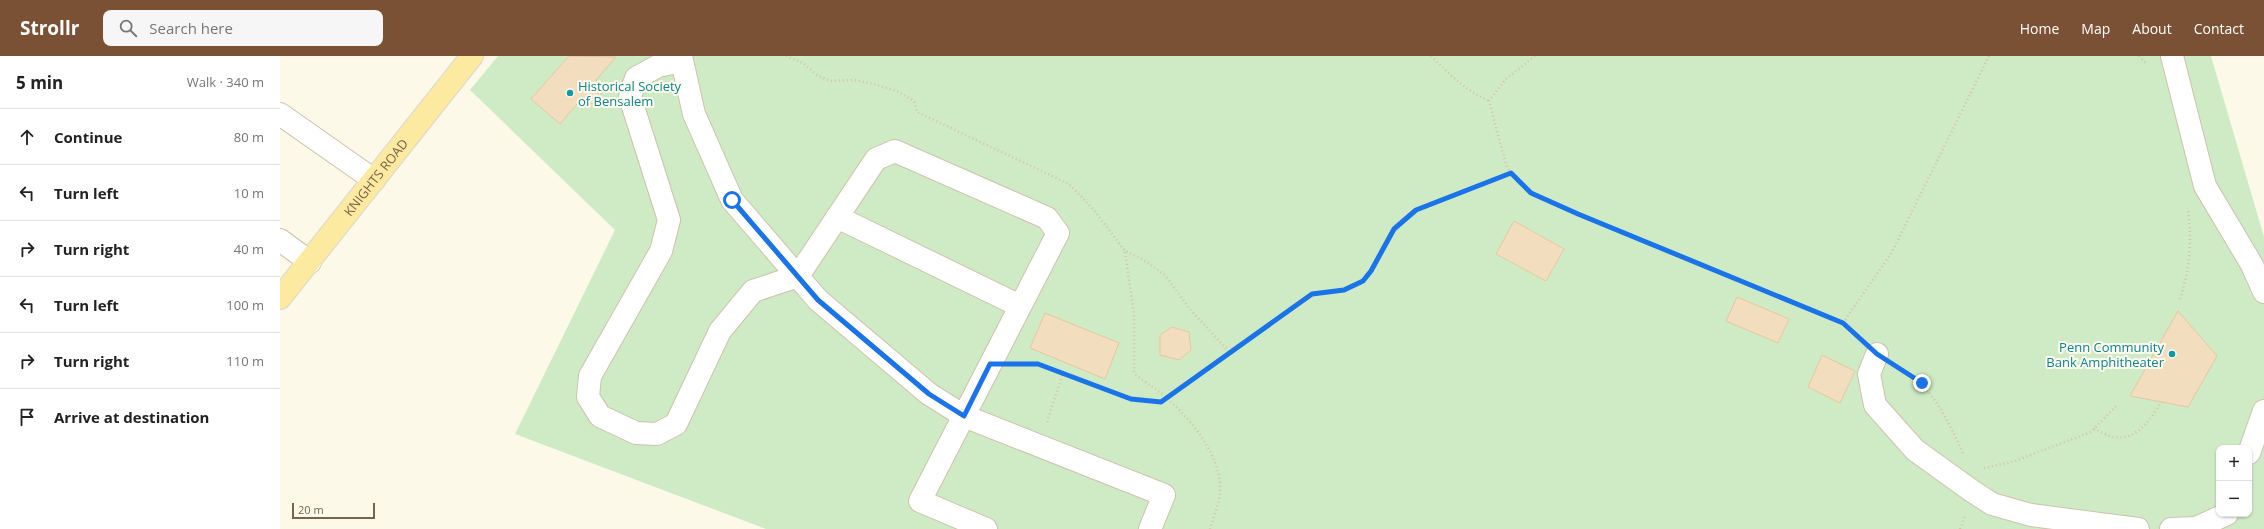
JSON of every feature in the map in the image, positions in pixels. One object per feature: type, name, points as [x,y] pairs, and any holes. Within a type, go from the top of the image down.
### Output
[{"type":"main road","name":"KNIGHTS ROAD","points":[[280,298],[472,56]]},
{"type":"street","points":[[2172,56],[2205,186],[2252,265],[2264,292]]},
{"type":"street","points":[[986,529],[920,502],[964,416],[990,364],[1058,233],[1047,218],[895,151],[876,159],[798,276],[753,291],[720,331],[676,424],[657,434],[636,433],[600,416],[588,397],[590,376],[661,250],[669,220],[630,97],[636,78],[658,66],[682,58],[694,114],[732,200],[798,276],[818,300],[929,394],[964,416],[1164,496],[1150,529]]},
{"type":"street","points":[[280,114],[374,180]]},
{"type":"street","points":[[837,217],[1020,306]]},
{"type":"street","points":[[280,240],[310,262]]},
{"type":"street","points":[[1877,354],[1869,374],[1875,405],[1915,450],[1972,482],[1992,504],[2031,515],[2138,529]]},
{"type":"street","points":[[2252,445],[2264,411]]},
{"type":"street","points":[[2171,529],[2196,528],[2220,517]]},
{"type":"path","points":[[1431,56],[1454,79],[1473,93],[1489,101],[1506,165],[1511,173],[1531,193],[1578,214],[1843,323],[1877,354],[1922,383],[1937,402],[1972,482],[2015,461],[2094,429],[2118,404]]},
{"type":"path","points":[[1489,101],[1506,79],[1535,56]]},
{"type":"path","points":[[1843,323],[1892,252],[1989,56]]},
{"type":"path","points":[[990,364],[1038,364],[1063,372],[1131,399],[1161,402],[1312,294],[1344,290],[1363,281],[1371,271],[1394,229],[1416,210],[1511,173]]},
{"type":"path","points":[[1125,252],[1134,314],[1134,373],[1167,398],[1195,427],[1213,458],[1219,480],[1220,499],[1210,529]]},
{"type":"path","points":[[1039,446],[1063,372]]},
{"type":"path","points":[[2094,429],[2114,437],[2128,436],[2142,429],[2161,402]]},
{"type":"green space","points":[[498,56],[2211,56],[2264,237],[2264,529],[766,529],[515,434],[615,230],[470,90]]},
{"type":"building","name":"Historical Society of Bensalem","points":[[569,56],[616,57],[596,80],[606,88],[592,104],[583,97],[560,124],[531,99]]},
{"type":"building","points":[[1514,221],[1564,249],[1546,281],[1496,254]]},
{"type":"building","points":[[1737,297],[1789,319],[1778,343],[1726,321]]},
{"type":"building","points":[[2178,311],[2217,356],[2188,407],[2130,396]]},
{"type":"building","points":[[1045,313],[1119,343],[1105,379],[1030,348]]},
{"type":"building","points":[[1172,327],[1189,332],[1191,350],[1179,360],[1160,355],[1160,335]]},
{"type":"building","points":[[1822,355],[1855,371],[1840,403],[1808,387]]},
{"type":"place","name":"Historical Society of Bensalem","points":[[570,93]]},
{"type":"place","name":"Penn Community Bank Amphitheater","points":[[2172,354]]},
{"type":"route","points":[[732,200],[818,300],[929,394],[964,416],[990,364],[1038,364],[1088,381],[1131,399],[1161,402],[1312,294],[1344,290],[1363,281],[1371,271],[1394,229],[1416,210],[1455,193],[1511,173],[1531,193],[1578,214],[1843,323],[1877,354],[1922,383]]}]
